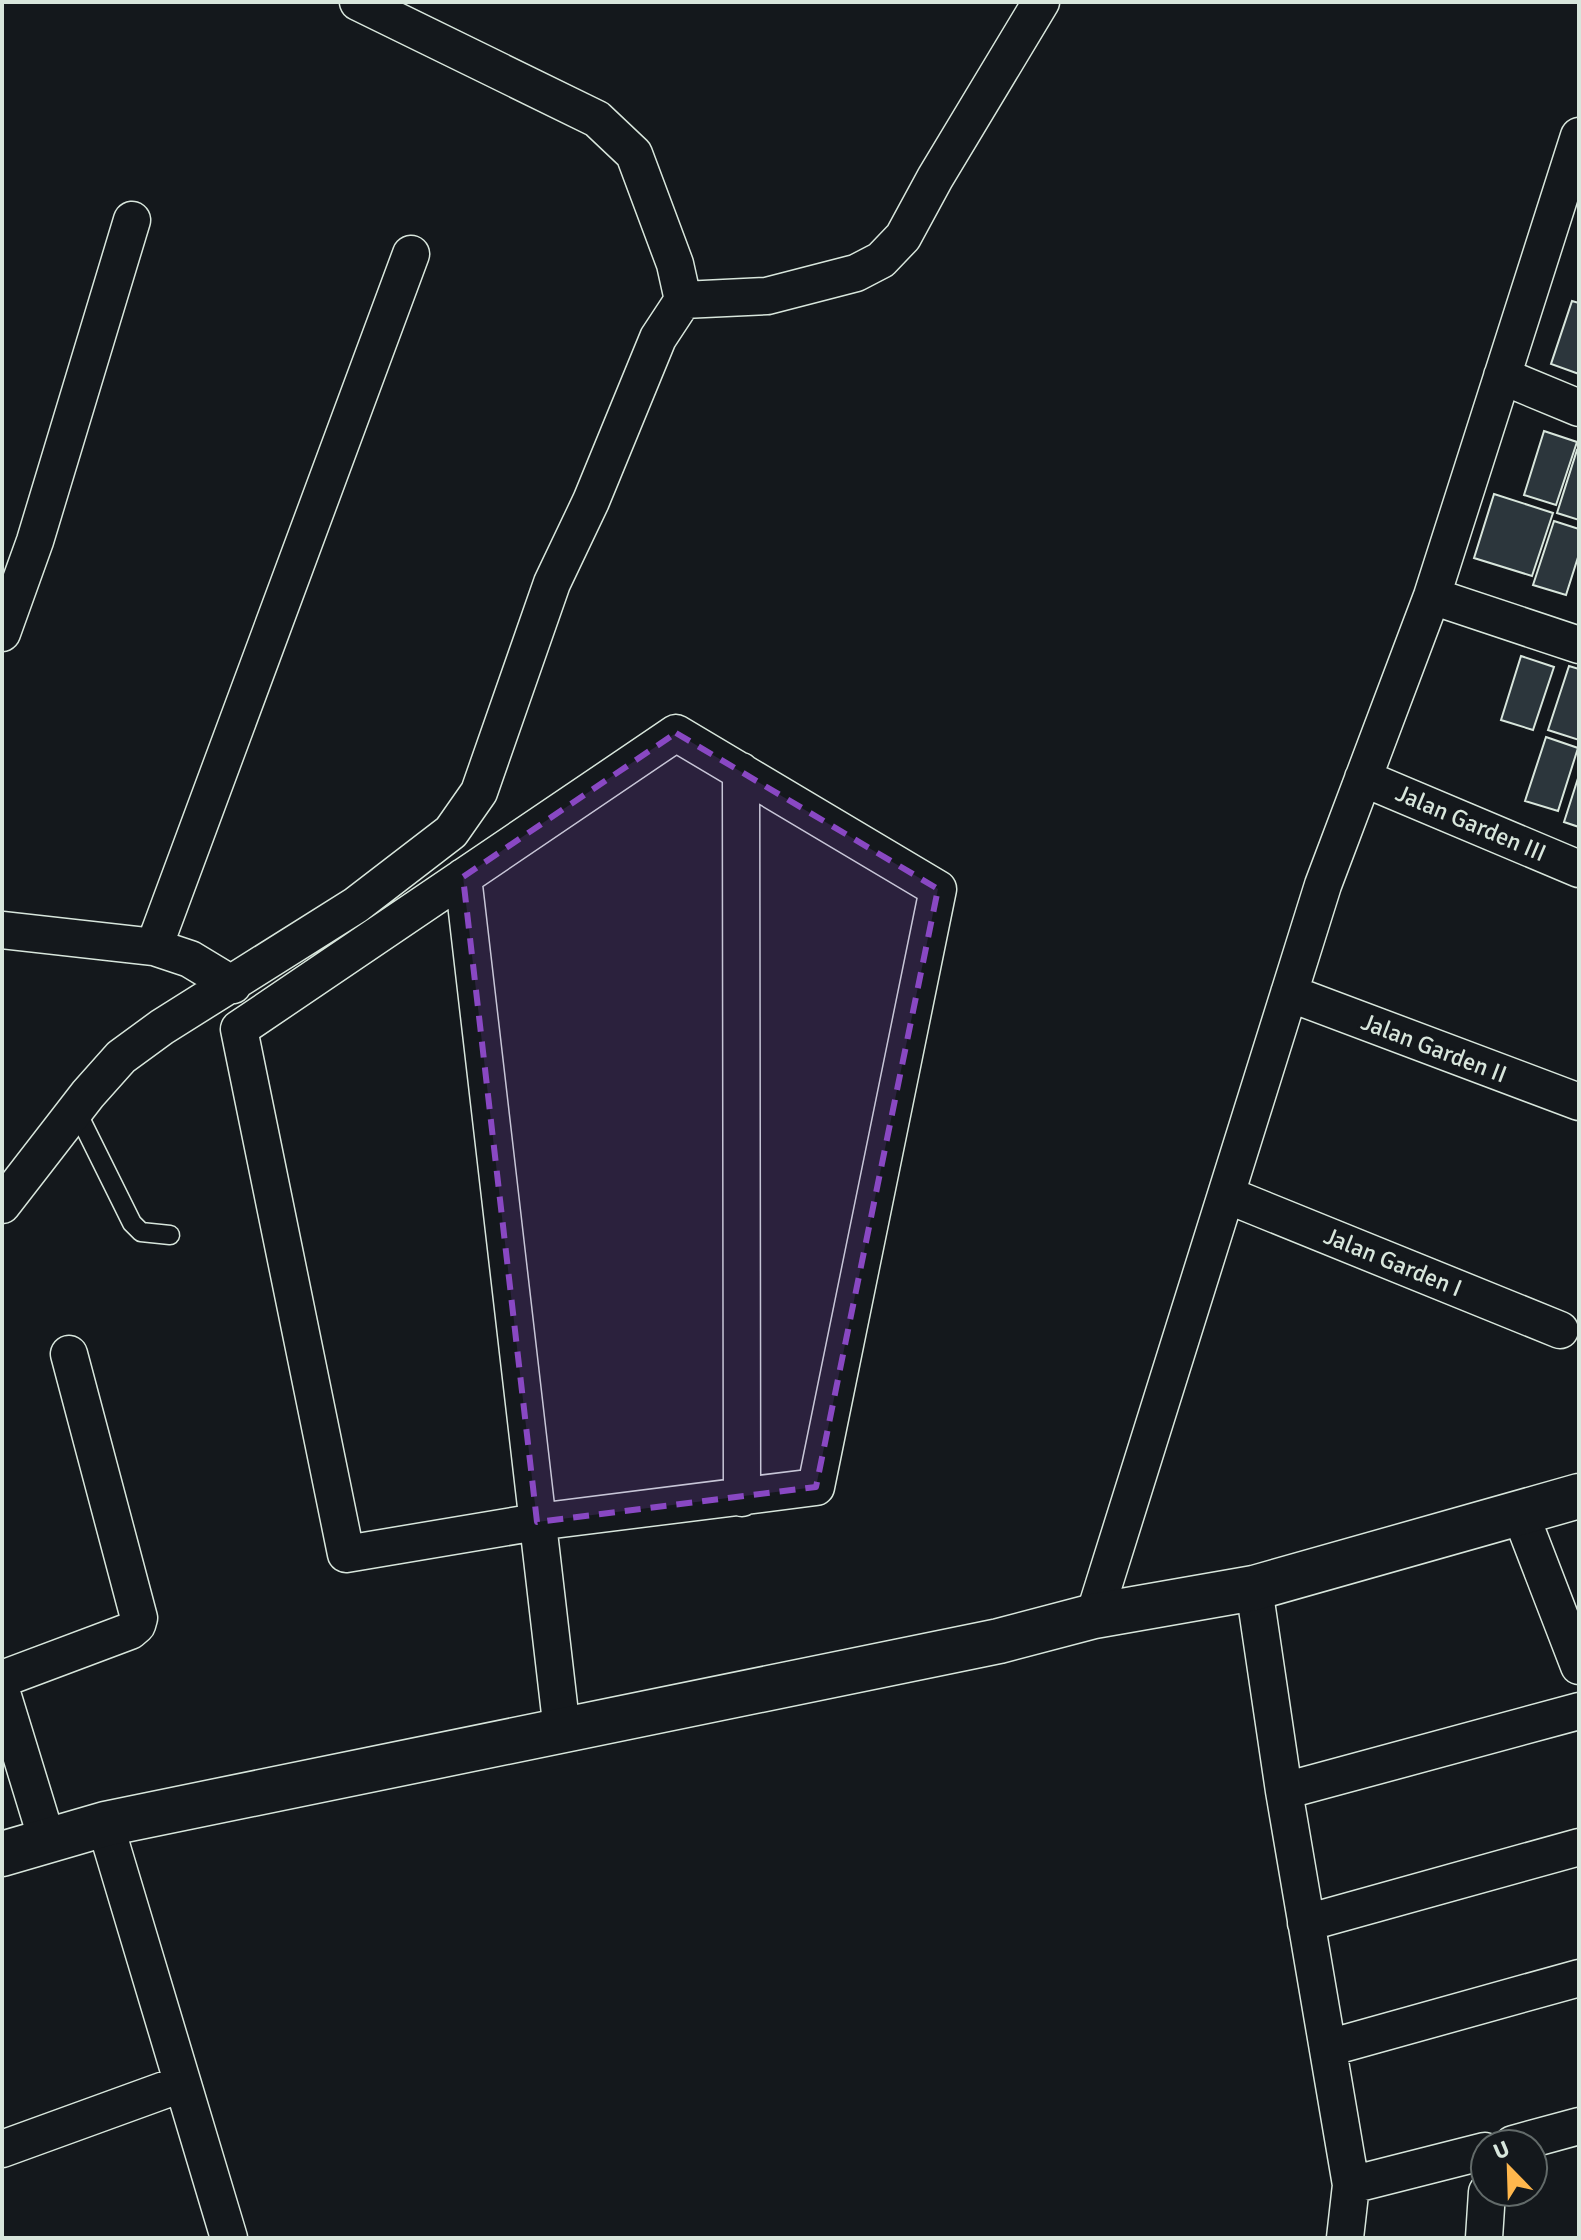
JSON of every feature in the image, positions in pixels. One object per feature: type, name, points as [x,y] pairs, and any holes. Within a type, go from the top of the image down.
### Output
[{"type":"street","points":[[2,1205],[121,1057],[162,1027],[356,905],[451,832],[479,792],[552,583],[591,501],[658,338],[683,300],[675,264],[634,154],[597,119],[358,2]]},
{"type":"street","points":[[683,300],[767,296],[856,273],[881,260],[903,237],[1041,2]]},
{"type":"street","points":[[1094,1616],[1323,885],[1432,596],[1502,376],[1571,186],[1579,136]]},
{"type":"street","points":[[2,633],[35,541],[132,220]]},
{"type":"street","points":[[154,947],[411,254]]},
{"type":"street","points":[[1502,376],[1579,408]]},
{"type":"street","points":[[1432,596],[1579,645]]},
{"type":"street","points":[[676,733],[741,771],[938,889],[816,1487],[537,1522],[346,1554],[239,1029],[676,733]]},
{"type":"street","points":[[741,771],[742,1498]]},
{"type":"street","name":"Jalan Garden III","points":[[1363,778],[1579,869]]},
{"type":"street","points":[[463,877],[562,1731]]},
{"type":"street","points":[[2,930],[154,947],[190,959],[233,985]]},
{"type":"street","name":"Jalan Garden II","points":[[1289,993],[1579,1102]]},
{"type":"street","name":"Jalan Garden I","points":[[1227,1195],[1560,1330]]},
{"type":"street","points":[[2,1679],[130,1631],[139,1618],[69,1354]]},
{"type":"street","points":[[2,1854],[105,1824],[999,1641],[1094,1616],[1254,1588],[1579,1496]]},
{"type":"street","points":[[1520,1513],[1579,1666]]},
{"type":"street","points":[[1254,1588],[1284,1791],[1351,2185],[1345,2238]]},
{"type":"street","points":[[2,1693],[47,1840]]},
{"type":"street","points":[[1284,1791],[1579,1711]]},
{"type":"street","points":[[105,1824],[229,2238]]},
{"type":"street","points":[[1306,1923],[1579,1847]]},
{"type":"street","points":[[1328,2048],[1579,1978]]},
{"type":"street","points":[[2,2149],[181,2084]]},
{"type":"street","points":[[1549,2134],[1579,2126]]},
{"type":"street","points":[[1351,2185],[1469,2155]]},
{"type":"street","points":[[1484,2238],[1486,2208]]},
{"type":"lane","points":[[76,1110],[132,1223],[141,1232],[170,1235]]},
{"type":"highlighted area","points":[[676,733],[938,889],[816,1487],[537,1522],[463,877]]},
{"type":"building","points":[[1572,301],[1579,303],[1579,374],[1551,364]]},
{"type":"building","points":[[1544,431],[1577,442],[1556,505],[1524,495]]},
{"type":"building","points":[[1579,451],[1579,520],[1557,513]]},
{"type":"building","points":[[1494,494],[1553,513],[1532,576],[1474,558]]},
{"type":"building","points":[[1554,521],[1579,529],[1579,554],[1566,595],[1533,585]]},
{"type":"building","points":[[1521,656],[1554,667],[1533,730],[1501,720]]},
{"type":"building","points":[[1569,666],[1579,669],[1579,740],[1548,730]]},
{"type":"building","points":[[1546,737],[1578,748],[1558,811],[1525,801]]},
{"type":"building","points":[[1579,775],[1579,827],[1564,822]]}]
